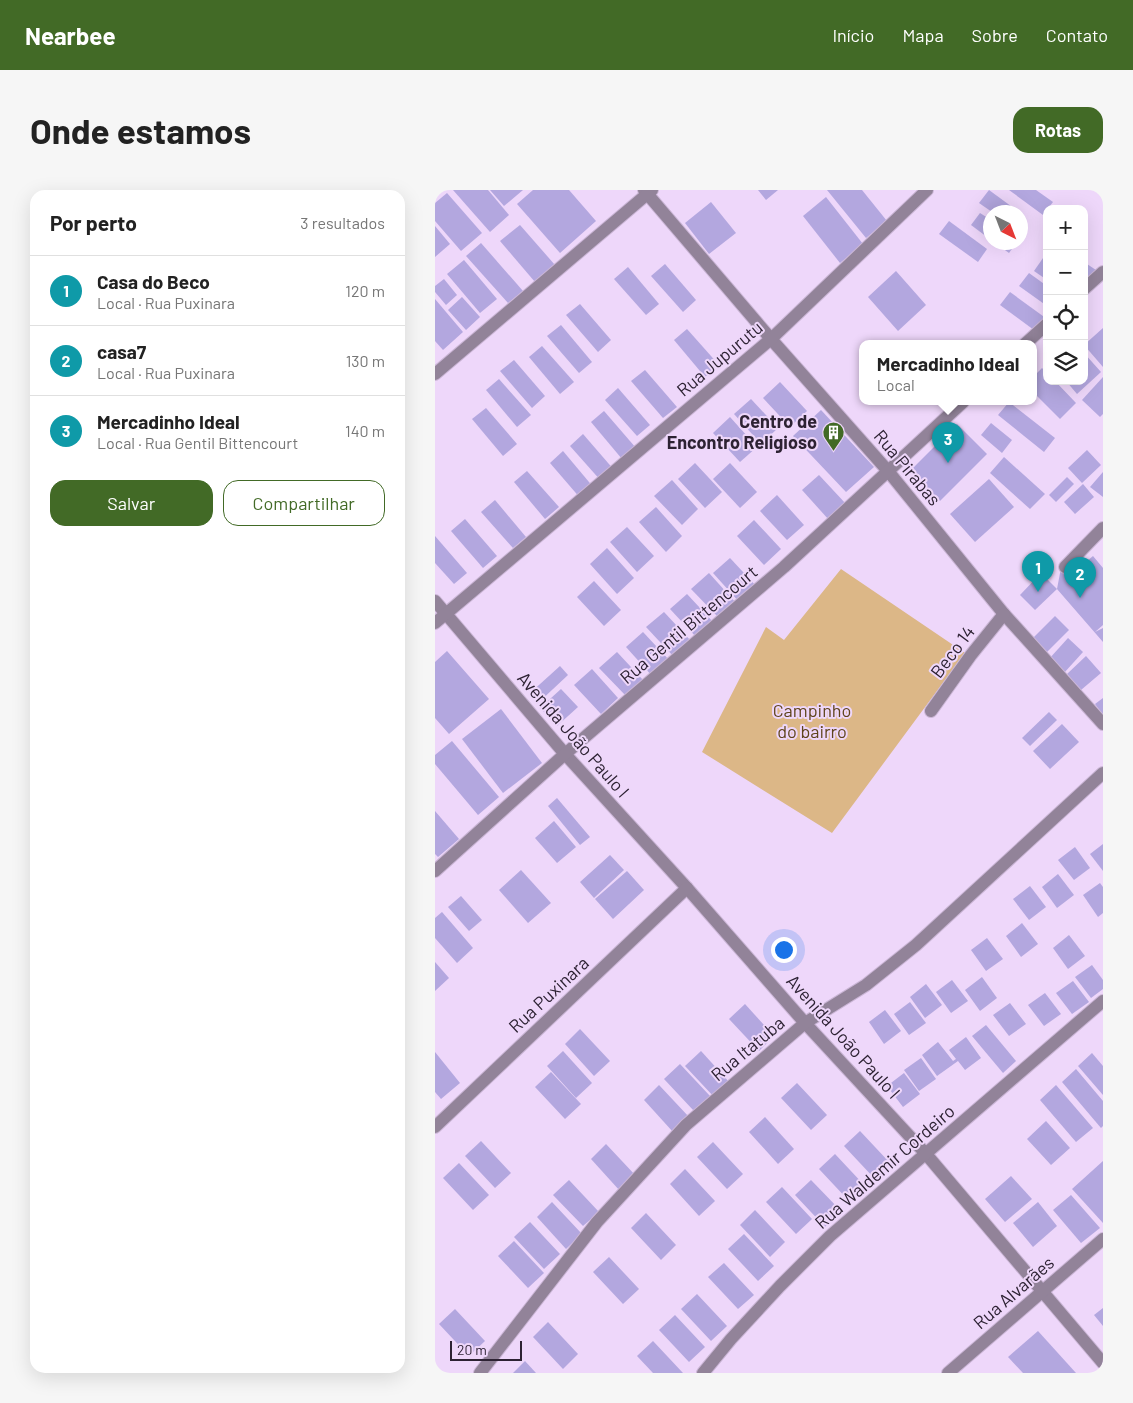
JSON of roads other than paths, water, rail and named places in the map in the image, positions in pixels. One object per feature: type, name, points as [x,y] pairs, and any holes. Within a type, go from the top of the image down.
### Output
[{"type":"street","name":"Rua Jupurutu","points":[[435,623],[771,339],[927,190]]},
{"type":"street","name":"Rua Pirabas","points":[[648,191],[771,339],[888,471],[1005,614],[1103,724]]},
{"type":"street","points":[[435,374],[648,191]]},
{"type":"street","points":[[1088,286],[1103,272]]},
{"type":"street","points":[[1029,340],[1043,328]]},
{"type":"street","name":"Rua Gentil Bittencourt","points":[[435,871],[565,754],[784,567],[960,405]]},
{"type":"street","points":[[1065,567],[1103,528]]},
{"type":"street","name":"Avenida João Paulo I","points":[[435,601],[565,754],[687,888],[805,1023],[926,1154],[1103,1363]]},
{"type":"street","name":"Beco 14","points":[[931,711],[971,655],[1005,614]]},
{"type":"street","name":"Rua Itatuba","points":[[480,1373],[597,1222],[686,1125],[805,1023],[866,985],[916,945],[1103,774]]},
{"type":"street","name":"Rua Puxinara","points":[[435,1127],[687,888]]},
{"type":"street","name":"Rua Waldemir Cordeiro","points":[[703,1373],[731,1339],[780,1286],[831,1236],[1103,1002]]},
{"type":"street","name":"Rua Alvarães","points":[[948,1373],[1103,1239]]},
{"type":"place","name":"Centro de Encontro Religioso","points":[[833,451]]},
{"type":"place","name":"Mercadinho Ideal","points":[[948,463]]},
{"type":"place","name":"Casa do Beco","points":[[1038,592]]},
{"type":"place","name":"casa7","points":[[1080,598]]},
{"type":"park label","name":"Campinho do bairro","points":[[812,721]]}]
